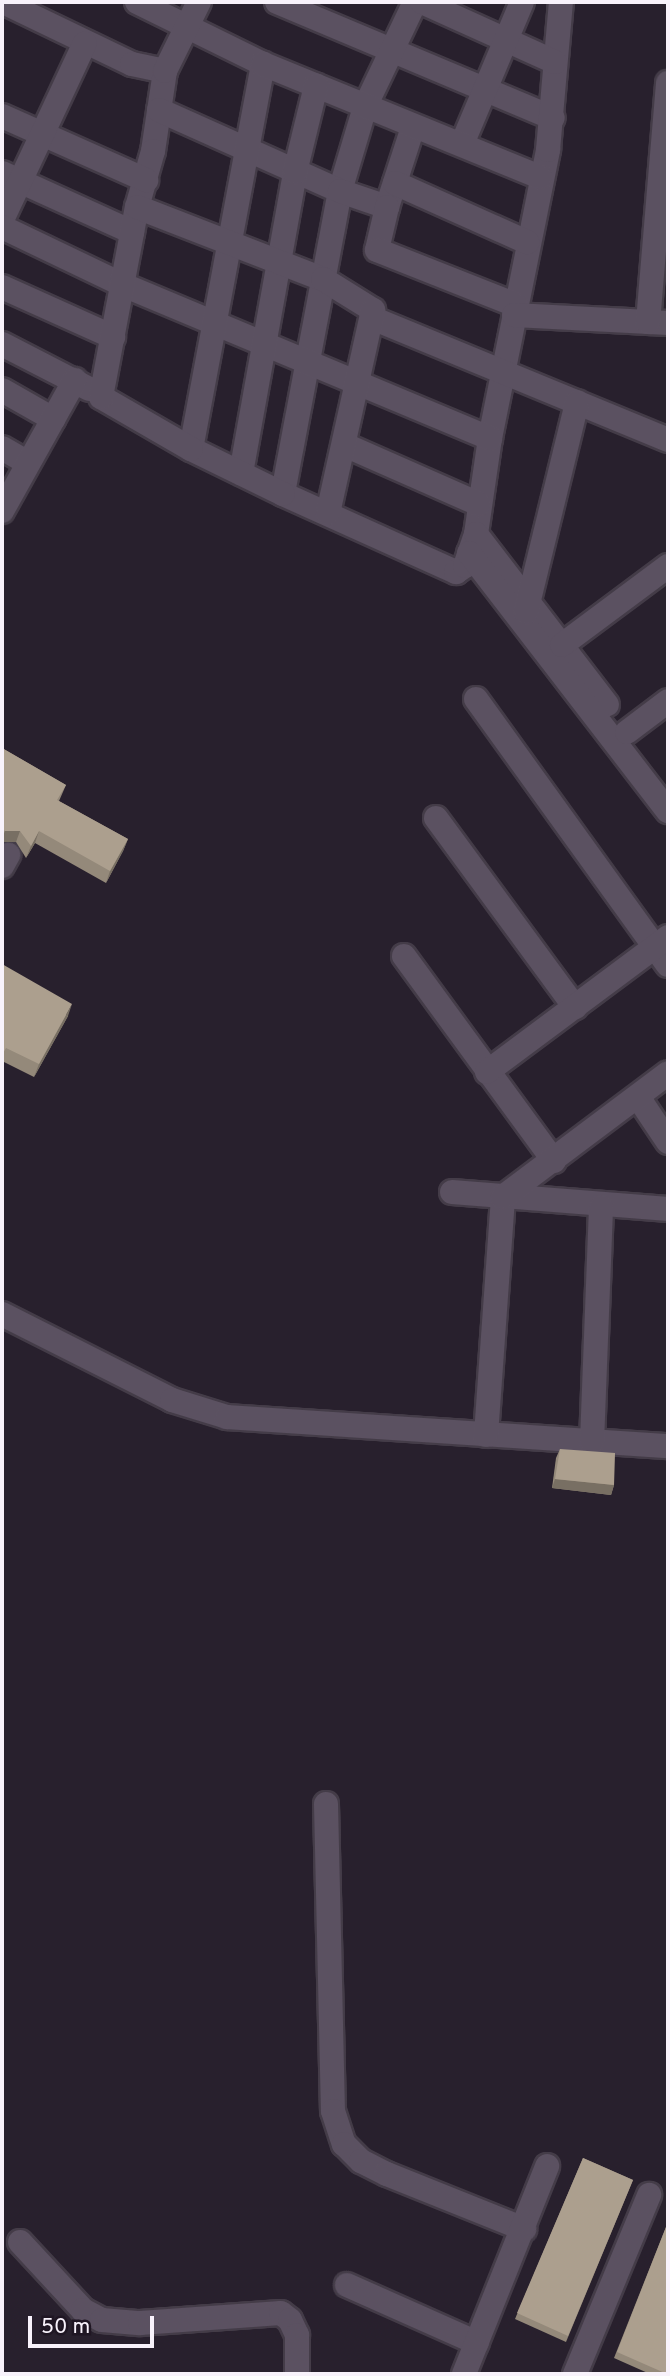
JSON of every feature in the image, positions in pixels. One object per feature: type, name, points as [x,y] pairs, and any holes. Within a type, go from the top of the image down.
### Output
[{"type":"street","points":[[3,2],[132,64],[165,71]]},
{"type":"street","points":[[137,2],[263,64],[540,177]]},
{"type":"street","points":[[101,397],[121,284],[137,207],[146,180],[165,71],[185,24],[199,2]]},
{"type":"street","points":[[277,2],[483,92],[553,118]]},
{"type":"street","points":[[283,494],[340,191],[365,107],[415,2]]},
{"type":"street","points":[[422,2],[555,62]]},
{"type":"street","points":[[462,144],[522,2]]},
{"type":"street","points":[[2,344],[75,380],[191,449],[450,570],[461,571],[473,544],[490,438],[553,118],[561,2]]},
{"type":"street","points":[[2,220],[10,177],[41,135],[85,43]]},
{"type":"street","points":[[191,449],[263,64]]},
{"type":"street","points":[[413,127],[387,207],[377,250],[515,310],[658,322],[668,83]]},
{"type":"street","points":[[241,473],[266,346],[295,172],[316,86]]},
{"type":"street","points":[[159,110],[295,172],[387,207]]},
{"type":"street","points":[[2,116],[146,180]]},
{"type":"street","points":[[10,177],[132,232]]},
{"type":"street","points":[[395,183],[527,242]]},
{"type":"street","points":[[137,207],[323,279],[369,305],[372,318],[328,513]]},
{"type":"street","points":[[2,227],[121,284],[307,364],[490,438]]},
{"type":"street","points":[[2,286],[113,337]]},
{"type":"street","points":[[372,318],[504,370],[668,440]]},
{"type":"street","points":[[3,507],[75,380]]},
{"type":"street","points":[[2,390],[53,419]]},
{"type":"street","points":[[526,612],[577,402]]},
{"type":"street","points":[[345,444],[479,504]]},
{"type":"street","points":[[2,448],[28,463]]},
{"type":"street","points":[[473,544],[526,612],[668,811]]},
{"type":"street","points":[[562,645],[668,566]]},
{"type":"street","points":[[526,612],[562,645],[668,787]]},
{"type":"street","points":[[475,699],[664,949],[575,1007],[487,1072]]},
{"type":"street","points":[[627,732],[668,701]]},
{"type":"street","points":[[436,818],[575,1007]]},
{"type":"street","points":[[404,956],[554,1161]]},
{"type":"street","points":[[502,1197],[554,1161],[668,1073]]},
{"type":"street","points":[[638,1097],[668,1142]]},
{"type":"street","points":[[452,1192],[601,1207],[668,1209]]},
{"type":"street","points":[[485,1436],[502,1197]]},
{"type":"street","points":[[592,1442],[601,1207]]},
{"type":"street","points":[[2,1314],[173,1400],[227,1417],[668,1446]]},
{"type":"street","points":[[326,1804],[333,2111],[344,2144],[361,2161],[387,2174],[524,2229]]},
{"type":"street","points":[[464,2374],[547,2166]]},
{"type":"street","points":[[575,2374],[649,2195]]},
{"type":"street","points":[[20,2242],[83,2310],[102,2320],[140,2323],[281,2313],[290,2320],[297,2335],[297,2374]]},
{"type":"street","points":[[347,2285],[477,2343]]},
{"type":"building","points":[[2,748],[66,785],[57,800],[128,839],[110,871],[39,831],[31,846],[20,831],[2,829]]},
{"type":"building","points":[[2,964],[72,1004],[39,1064],[6,1048],[2,1055]]},
{"type":"building","points":[[560,1449],[615,1453],[614,1485],[555,1479]]},
{"type":"building","points":[[583,2158],[633,2180],[568,2336],[517,2313]]},
{"type":"building","points":[[668,2222],[668,2371],[667,2374],[617,2352]]}]
